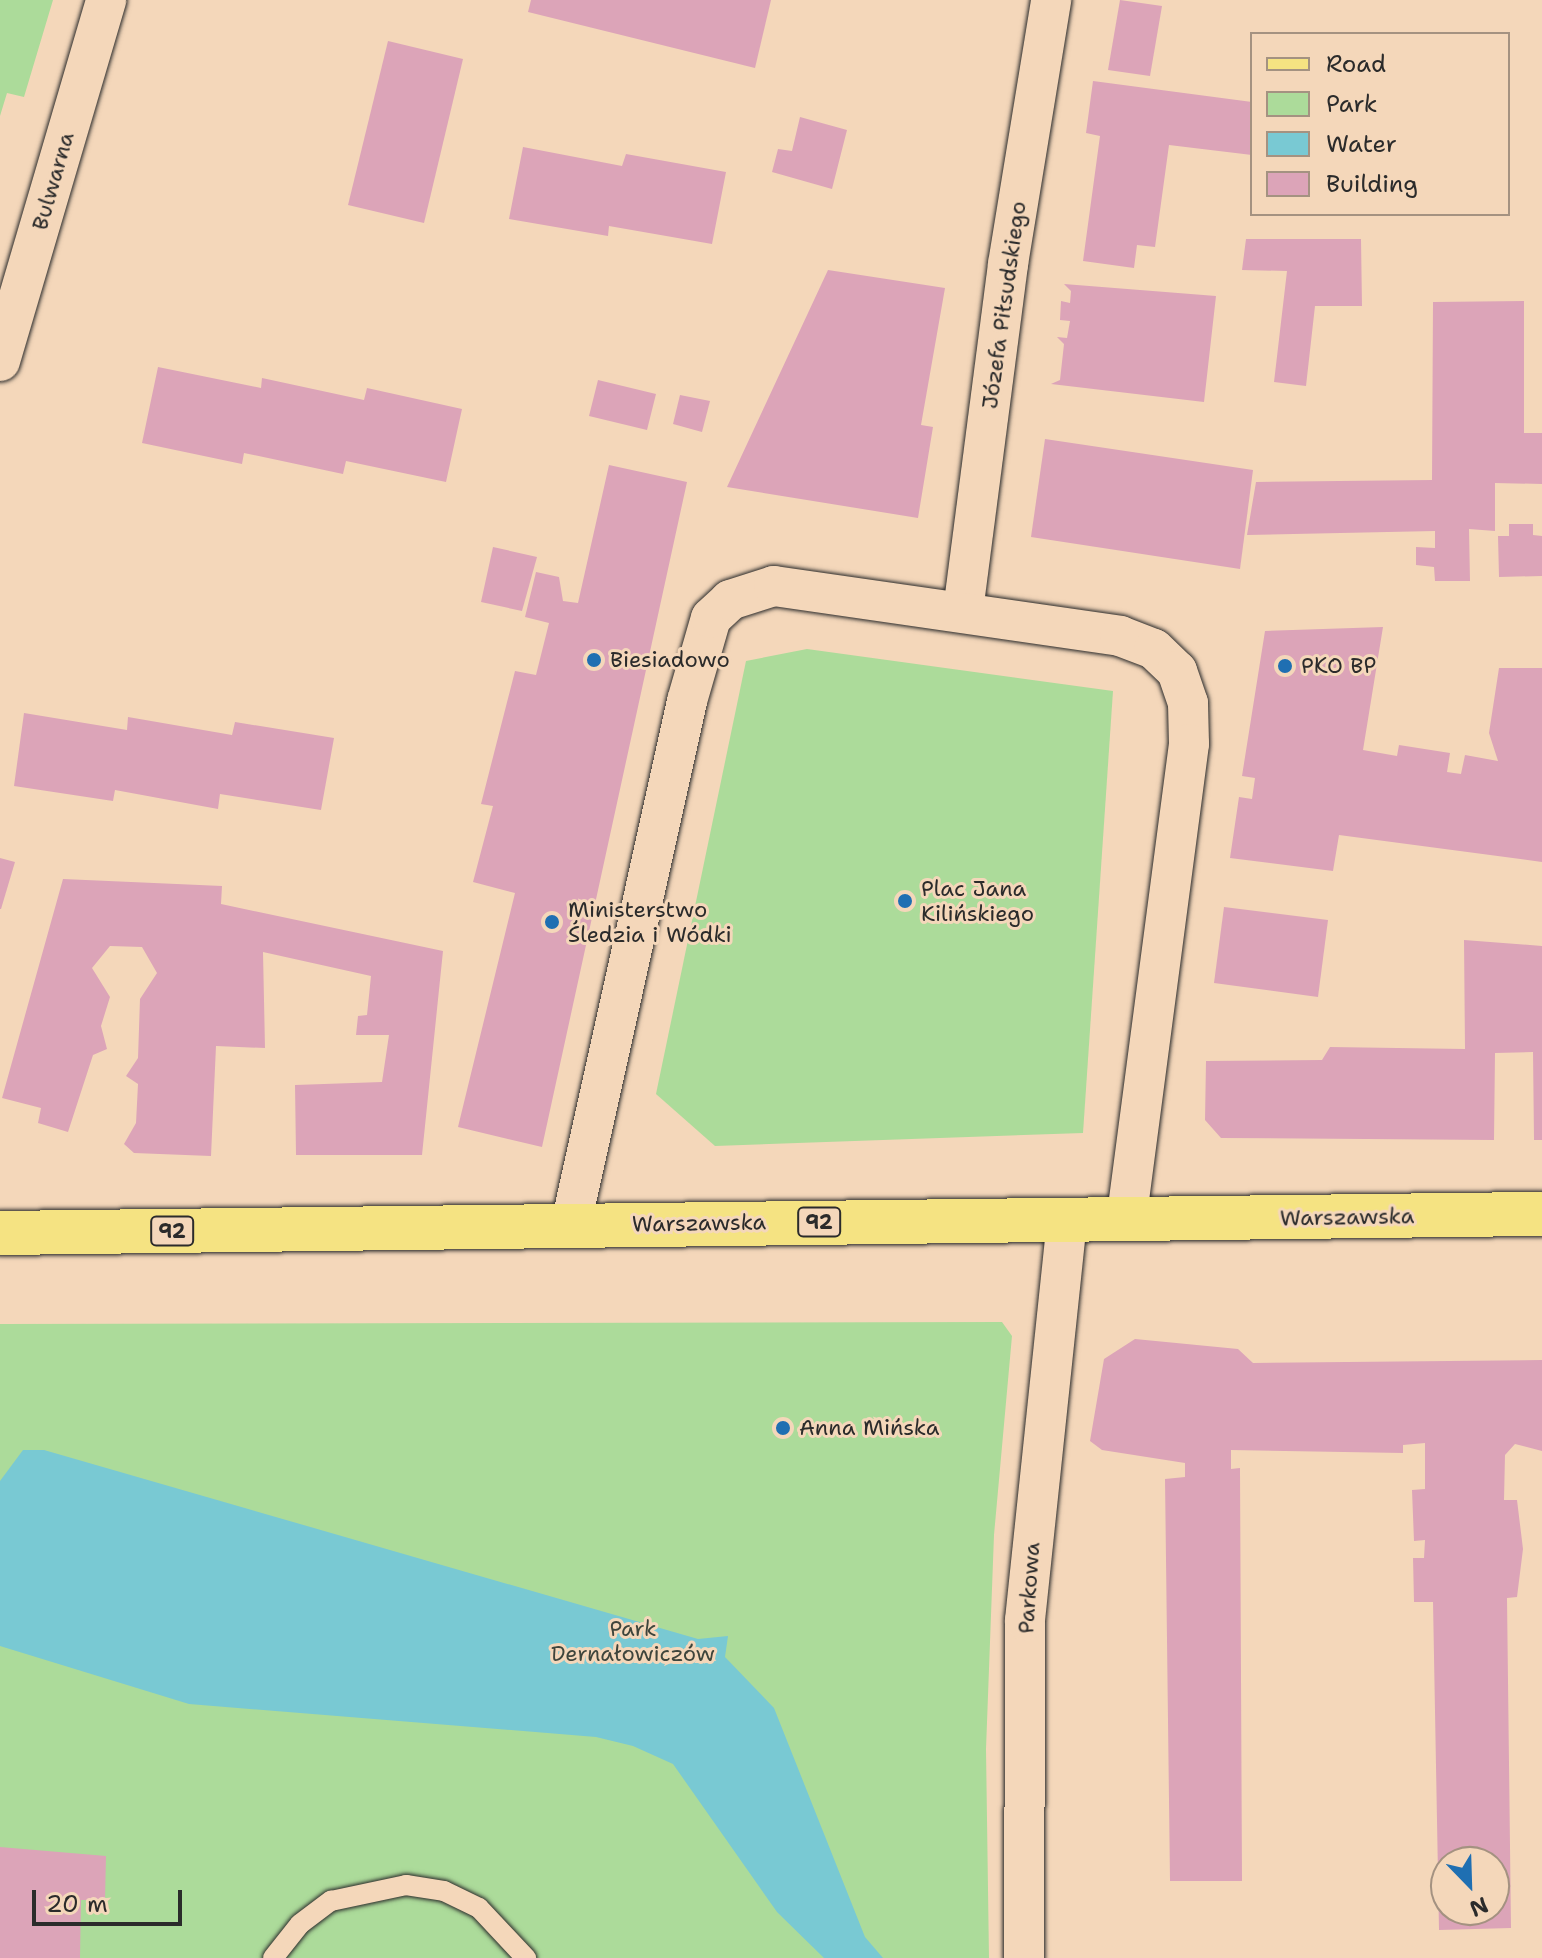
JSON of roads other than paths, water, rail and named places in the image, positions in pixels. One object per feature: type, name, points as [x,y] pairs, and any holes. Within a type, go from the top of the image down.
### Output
[{"type":"main road","name":"Warszawska","points":[[0,1233],[1542,1214]]},
{"type":"street","name":"Bulwarna","points":[[0,361],[106,0]]},
{"type":"street","name":"Józefa Piłsudskiego","points":[[963,611],[1008,264],[1051,0]]},
{"type":"street","points":[[571,1224],[687,701],[711,618],[730,600],[774,586],[963,611],[1139,642],[1177,671],[1188,703],[1189,744],[1127,1218]]},
{"type":"street","name":"Parkowa","points":[[1024,1958],[1025,1620],[1067,1219]]},
{"type":"lane","points":[[273,1958],[300,1924],[331,1901],[406,1885],[444,1891],[479,1908],[526,1958]]},
{"type":"water","points":[[23,1450],[44,1450],[698,1639],[728,1636],[725,1657],[774,1708],[865,1937],[883,1958],[824,1958],[777,1912],[673,1764],[633,1746],[596,1737],[189,1704],[0,1646],[0,1481]]},
{"type":"place","name":"Biesiadowo","points":[[594,660]]},
{"type":"place","name":"PKO BP","points":[[1285,666]]},
{"type":"place","name":"Plac Jana Kilińskiego","points":[[905,901]]},
{"type":"place","name":"Ministerstwo Śledzia i Wódki","points":[[552,922]]},
{"type":"place","name":"Anna Mińska","points":[[783,1428]]},
{"type":"park label","name":"Park Dernałowiczów","points":[[633,1640]]}]
